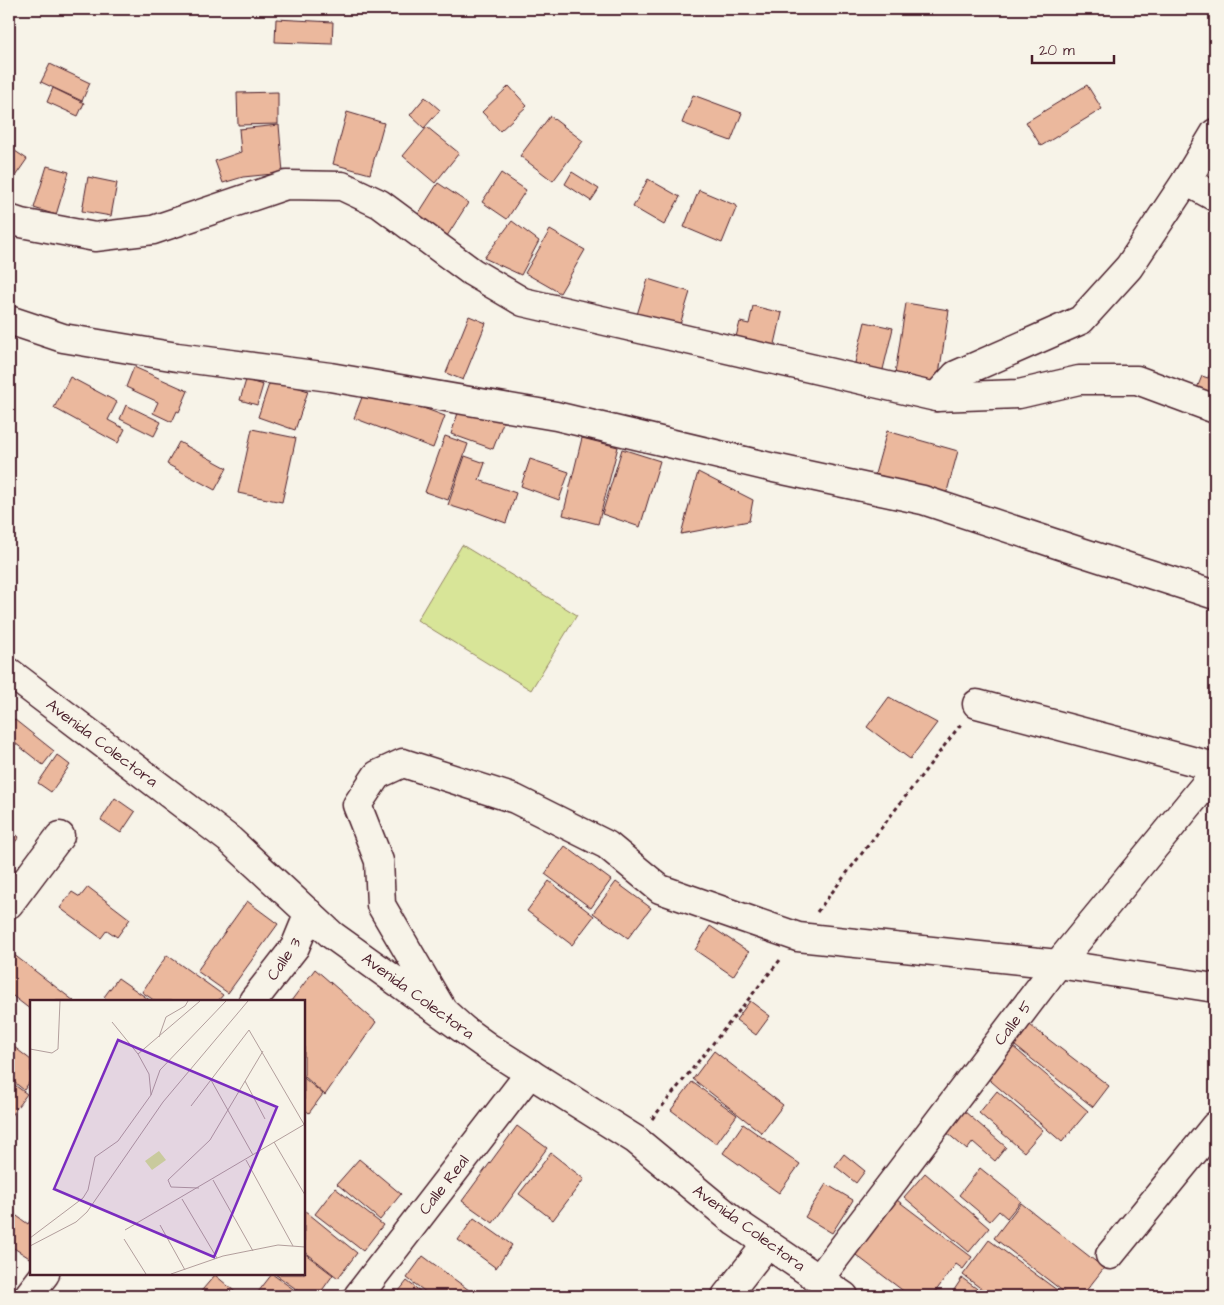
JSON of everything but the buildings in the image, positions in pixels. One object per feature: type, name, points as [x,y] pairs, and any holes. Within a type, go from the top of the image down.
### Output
[{"type":"street","points":[[936,397],[956,376],[1081,320],[1129,267],[1186,181],[1215,133]]},
{"type":"street","points":[[1186,181],[1215,196]]},
{"type":"street","points":[[9,218],[21,223],[94,237],[153,230],[286,185],[342,186],[380,204],[472,272],[523,302],[936,397],[1019,394],[1079,380],[1137,380],[1215,409]]},
{"type":"street","points":[[9,320],[63,338],[177,357],[330,377],[556,416],[774,468],[923,500],[1215,595]]},
{"type":"street","name":"Avenida Colectora","points":[[9,672],[230,840],[332,934],[488,1047],[636,1140],[735,1222],[844,1296]]},
{"type":"street","points":[[977,704],[1215,767]]},
{"type":"street","points":[[462,1028],[443,1011],[381,905],[379,861],[357,805],[378,776],[402,763],[515,799],[606,844],[660,890],[798,937],[1058,964],[1215,988]]},
{"type":"street","name":"Calle 5","points":[[819,1279],[1058,964],[1215,772]]},
{"type":"street","points":[[9,904],[60,836]]},
{"type":"street","name":"Calle 3","points":[[255,1000],[295,948],[310,913]]},
{"type":"street","name":"Calle Real","points":[[358,1296],[530,1074]]},
{"type":"street","points":[[1110,1255],[1215,1126]]},
{"type":"street","points":[[726,1296],[767,1244]]},
{"type":"street","points":[[28,1296],[44,1275]]},
{"type":"green space","points":[[462,545],[577,615],[531,690],[417,620]]}]
